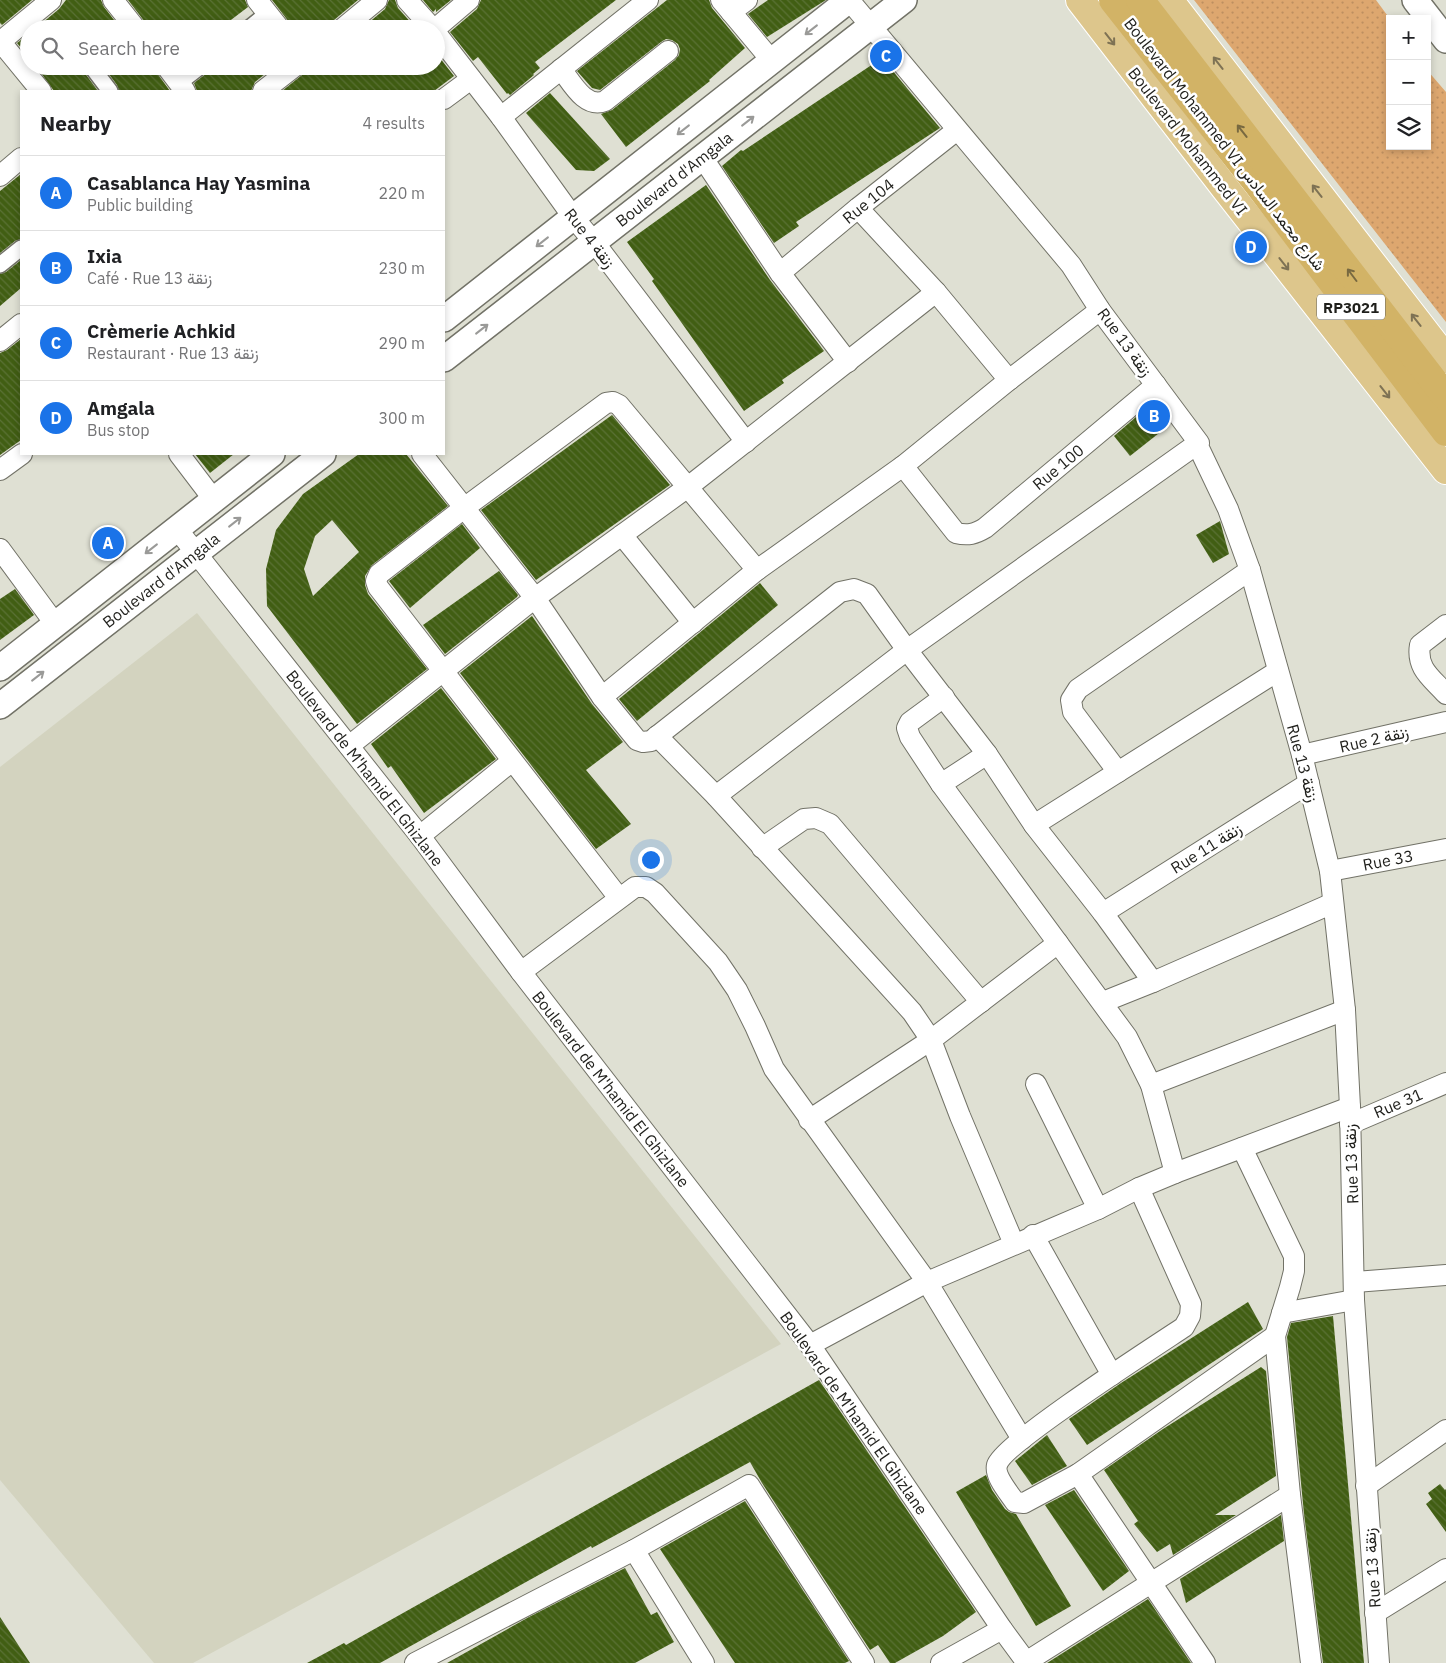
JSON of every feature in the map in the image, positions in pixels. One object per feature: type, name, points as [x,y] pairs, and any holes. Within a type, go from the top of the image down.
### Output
[{"type":"highway","name":"Boulevard Mohammed VI شارع محمد السادس","points":[[1113,0],[1264,176],[1446,397]]},
{"type":"highway","name":"Boulevard Mohammed VI شارع محمد السادس","points":[[1140,0],[1446,432]]},
{"type":"main road","name":"Boulevard Mohammed VI","points":[[1080,0],[1446,470]]},
{"type":"main road","points":[[1169,0],[1446,359]]},
{"type":"street","points":[[27,20],[51,0]]},
{"type":"street","points":[[113,0],[129,20]]},
{"type":"street","points":[[353,20],[377,0]]},
{"type":"street","points":[[406,0],[425,20]]},
{"type":"street","points":[[445,20],[469,0]]},
{"type":"street","points":[[501,117],[648,0]]},
{"type":"street","points":[[747,0],[726,6],[772,61]]},
{"type":"street","name":"Boulevard d'Amgala","points":[[445,318],[849,0]]},
{"type":"street","name":"Rue 13 زنقة","points":[[849,0],[1071,265],[1100,310],[1199,443],[1196,444],[1228,509],[1250,570],[1302,755],[1330,872],[1345,1010],[1350,1115],[1354,1291],[1378,1663]]},
{"type":"street","name":"Boulevard d'Amgala","points":[[445,358],[904,0]]},
{"type":"street","points":[[1415,0],[1446,40]]},
{"type":"street","points":[[20,26],[0,42],[20,66]]},
{"type":"street","name":"Rue 4 زنقة","points":[[445,45],[501,117],[573,217],[746,442]]},
{"type":"street","points":[[561,69],[585,98],[592,103],[597,103],[605,100],[668,51]]},
{"type":"street","points":[[27,75],[39,90]]},
{"type":"street","points":[[98,75],[109,90]]},
{"type":"street","points":[[173,75],[182,87],[193,75]]},
{"type":"street","points":[[265,90],[284,75]]},
{"type":"street","points":[[445,97],[471,79]]},
{"type":"street","name":"Rue 104","points":[[780,273],[858,208],[957,130]]},
{"type":"street","points":[[702,157],[780,273],[848,362]]},
{"type":"street","points":[[0,176],[20,159]]},
{"type":"street","points":[[858,208],[936,292],[1009,380]]},
{"type":"street","points":[[0,265],[20,249]]},
{"type":"street","points":[[349,746],[535,598],[688,487],[936,292]]},
{"type":"street","points":[[602,697],[757,570],[903,466],[1009,380],[1100,310]]},
{"type":"street","points":[[0,341],[20,325]]},
{"type":"street","name":"Rue 100","points":[[903,466],[956,534],[966,536],[976,534],[1156,385]]},
{"type":"street","points":[[619,898],[442,672],[378,587],[376,581],[379,574],[464,508],[606,403],[613,402],[619,405],[757,570]]},
{"type":"street","points":[[716,796],[907,650],[1196,444]]},
{"type":"street","points":[[0,470],[21,455]]},
{"type":"street","points":[[180,455],[214,500]]},
{"type":"street","name":"Boulevard d'Amgala","points":[[0,668],[271,455]]},
{"type":"street","name":"Boulevard d'Amgala","points":[[0,706],[322,455]]},
{"type":"street","points":[[423,455],[535,598],[602,697],[637,740],[651,741],[840,592],[854,589],[867,594],[986,754],[1034,825],[1103,913],[1153,982]]},
{"type":"street","name":"Boulevard de M'hamid El Ghizlane","points":[[177,529],[420,836],[521,972],[810,1345],[1002,1629],[1027,1662]]},
{"type":"street","points":[[622,535],[693,623]]},
{"type":"street","points":[[0,549],[56,625]]},
{"type":"street","points":[[1118,772],[1073,712],[1072,700],[1078,689],[1250,570]]},
{"type":"street","points":[[1446,625],[1420,645],[1418,657],[1422,667],[1446,694]]},
{"type":"street","points":[[1034,825],[1278,671]]},
{"type":"street","points":[[944,696],[910,722],[907,728],[910,738],[1127,1037],[1151,1085],[1175,1173]]},
{"type":"street","name":"Rue 2 زنقة","points":[[1302,755],[1446,722]]},
{"type":"street","points":[[657,736],[716,796],[912,1012],[931,1040],[1014,1244]]},
{"type":"street","points":[[942,784],[986,754]]},
{"type":"street","points":[[420,836],[512,761]]},
{"type":"street","name":"Rue 11 زنقة","points":[[1103,913],[1309,783]]},
{"type":"street","points":[[762,848],[804,819],[816,818],[830,824],[981,1002]]},
{"type":"street","name":"Rue 33","points":[[1330,872],[1446,849]]},
{"type":"street","points":[[521,972],[635,887],[646,887],[655,892],[718,962],[737,990],[756,1026],[774,1069],[927,1282],[1022,1439]]},
{"type":"street","points":[[1102,1002],[1153,982],[1333,902]]},
{"type":"street","points":[[809,1120],[931,1040],[1058,943]]},
{"type":"street","points":[[1151,1085],[1345,1010]]},
{"type":"street","name":"Rue 31","points":[[810,1345],[927,1282],[1175,1173],[1242,1148],[1446,1083]]},
{"type":"street","points":[[1036,1084],[1098,1208]]},
{"type":"street","points":[[1242,1148],[1294,1256],[1294,1271],[1275,1336],[1290,1495],[1311,1663]]},
{"type":"street","points":[[1139,1188],[1191,1304],[1190,1316],[1184,1327],[1022,1439],[1001,1459],[997,1465],[998,1474],[1015,1502],[1024,1503],[1078,1474],[1275,1336]]},
{"type":"street","points":[[1033,1235],[1112,1375]]},
{"type":"street","points":[[1282,1313],[1354,1291],[1446,1275]]},
{"type":"street","points":[[1366,1486],[1446,1430]]},
{"type":"street","points":[[1078,1474],[1205,1663]]},
{"type":"street","points":[[415,1663],[634,1550],[749,1485],[864,1663]]},
{"type":"street","points":[[1027,1662],[1290,1495]]},
{"type":"street","points":[[634,1550],[699,1661]]},
{"type":"street","points":[[1375,1612],[1444,1575]]},
{"type":"street","points":[[941,1663],[1002,1629]]},
{"type":"shaded area","points":[[1194,0],[1376,0],[1387,15],[1386,150],[1431,150],[1431,75],[1446,92],[1446,322]]},
{"type":"shaded area","points":[[197,613],[781,1344],[193,1663],[154,1663],[0,1480],[0,767]]},
{"type":"building","points":[[0,0],[32,0],[2,25],[0,23]]},
{"type":"building","points":[[66,0],[101,0],[114,20],[46,20]]},
{"type":"building","points":[[128,0],[245,0],[248,7],[231,20],[143,20]]},
{"type":"building","points":[[272,0],[358,0],[334,20],[287,20]]},
{"type":"building","points":[[389,0],[395,0],[398,8],[409,20],[372,20],[385,9]]},
{"type":"building","points":[[423,0],[451,0],[436,12],[436,9],[433,12]]},
{"type":"building","points":[[481,0],[616,0],[535,62],[540,68],[510,95],[507,94],[478,57],[473,61],[450,32],[477,9]]},
{"type":"building","points":[[667,0],[709,0],[712,8],[745,48],[710,81],[626,147],[601,114],[612,110],[675,60],[679,55],[680,49],[678,44],[666,39],[600,90],[592,88],[577,71]]},
{"type":"building","points":[[768,0],[826,0],[767,37],[748,14]]},
{"type":"building","points":[[882,58],[940,128],[796,222],[799,226],[774,243],[722,166],[741,150],[743,151]]},
{"type":"building","points":[[445,64],[454,76],[435,90],[283,90],[302,75],[445,75]]},
{"type":"building","points":[[42,75],[86,75],[97,90],[53,90]]},
{"type":"building","points":[[110,75],[158,75],[169,90],[119,90]]},
{"type":"building","points":[[204,75],[264,75],[255,82],[251,90],[197,90],[194,83]]},
{"type":"building","points":[[550,93],[610,159],[594,171],[576,170],[526,113]]},
{"type":"building","points":[[20,175],[20,239],[0,253],[0,191]]},
{"type":"building","points":[[706,185],[770,280],[824,351],[782,380],[784,383],[744,411],[652,281],[654,279],[627,242]]},
{"type":"building","points":[[20,261],[20,289],[0,306],[0,274],[6,272]]},
{"type":"building","points":[[20,340],[20,441],[0,455],[0,353]]},
{"type":"building","points":[[1151,404],[1168,426],[1130,456],[1114,436]]},
{"type":"building","points":[[612,415],[670,485],[536,580],[481,510]]},
{"type":"building","points":[[196,455],[233,455],[210,473]]},
{"type":"building","points":[[358,455],[407,455],[448,506],[372,565],[365,576],[368,594],[427,669],[357,724],[267,606],[266,569],[276,530],[303,494]],"holes":[[[332,520],[359,552],[313,596],[304,569],[315,536]]]},
{"type":"building","points":[[1220,521],[1229,554],[1213,563],[1196,535]]},
{"type":"building","points":[[462,524],[480,548],[410,608],[389,581]]},
{"type":"building","points":[[499,571],[518,595],[517,597],[445,654],[423,625]]},
{"type":"building","points":[[760,583],[778,605],[637,721],[619,699]]},
{"type":"building","points":[[15,589],[34,615],[0,640],[0,599]]},
{"type":"building","points":[[532,616],[592,704],[623,742],[586,770],[631,824],[596,849],[460,673]]},
{"type":"building","points":[[441,688],[496,759],[424,813],[391,766],[388,768],[371,744]]},
{"type":"building","points":[[1248,1302],[1263,1329],[1087,1445],[1069,1419],[1121,1383]]},
{"type":"building","points":[[1333,1316],[1364,1663],[1323,1663],[1304,1514],[1287,1337],[1291,1323]]},
{"type":"building","points":[[1261,1367],[1266,1371],[1276,1476],[1215,1515],[1236,1515],[1173,1555],[1170,1544],[1157,1552],[1134,1524],[1138,1521],[1104,1470],[1163,1429]]},
{"type":"building","points":[[819,1380],[976,1612],[943,1636],[895,1663],[890,1663],[878,1645],[870,1650],[750,1462],[592,1548],[591,1546],[380,1663],[307,1663],[344,1643],[346,1645]]},
{"type":"building","points":[[1047,1435],[1067,1466],[1032,1485],[1015,1461]]},
{"type":"building","points":[[986,1475],[992,1490],[1005,1509],[1016,1514],[1071,1606],[1036,1626],[956,1492]]},
{"type":"building","points":[[1440,1484],[1446,1489],[1446,1532],[1426,1504],[1432,1499],[1428,1493]]},
{"type":"building","points":[[1074,1490],[1129,1571],[1103,1591],[1045,1505]]},
{"type":"building","points":[[745,1501],[849,1661],[845,1663],[735,1663],[660,1549]]},
{"type":"building","points":[[1281,1515],[1284,1541],[1186,1603],[1180,1579]]},
{"type":"building","points":[[625,1568],[651,1615],[657,1612],[674,1642],[635,1663],[447,1663],[529,1617]]},
{"type":"building","points":[[1148,1599],[1191,1663],[1047,1663]]},
{"type":"building","points":[[0,1617],[30,1663],[0,1663]]},
{"type":"place","name":"Crèmerie Achkid","points":[[886,56]]},
{"type":"place","name":"Amgala","points":[[1251,247]]},
{"type":"place","name":"Ixia","points":[[1154,416]]},
{"type":"place","name":"Casablanca Hay Yasmina","points":[[108,543]]}]
